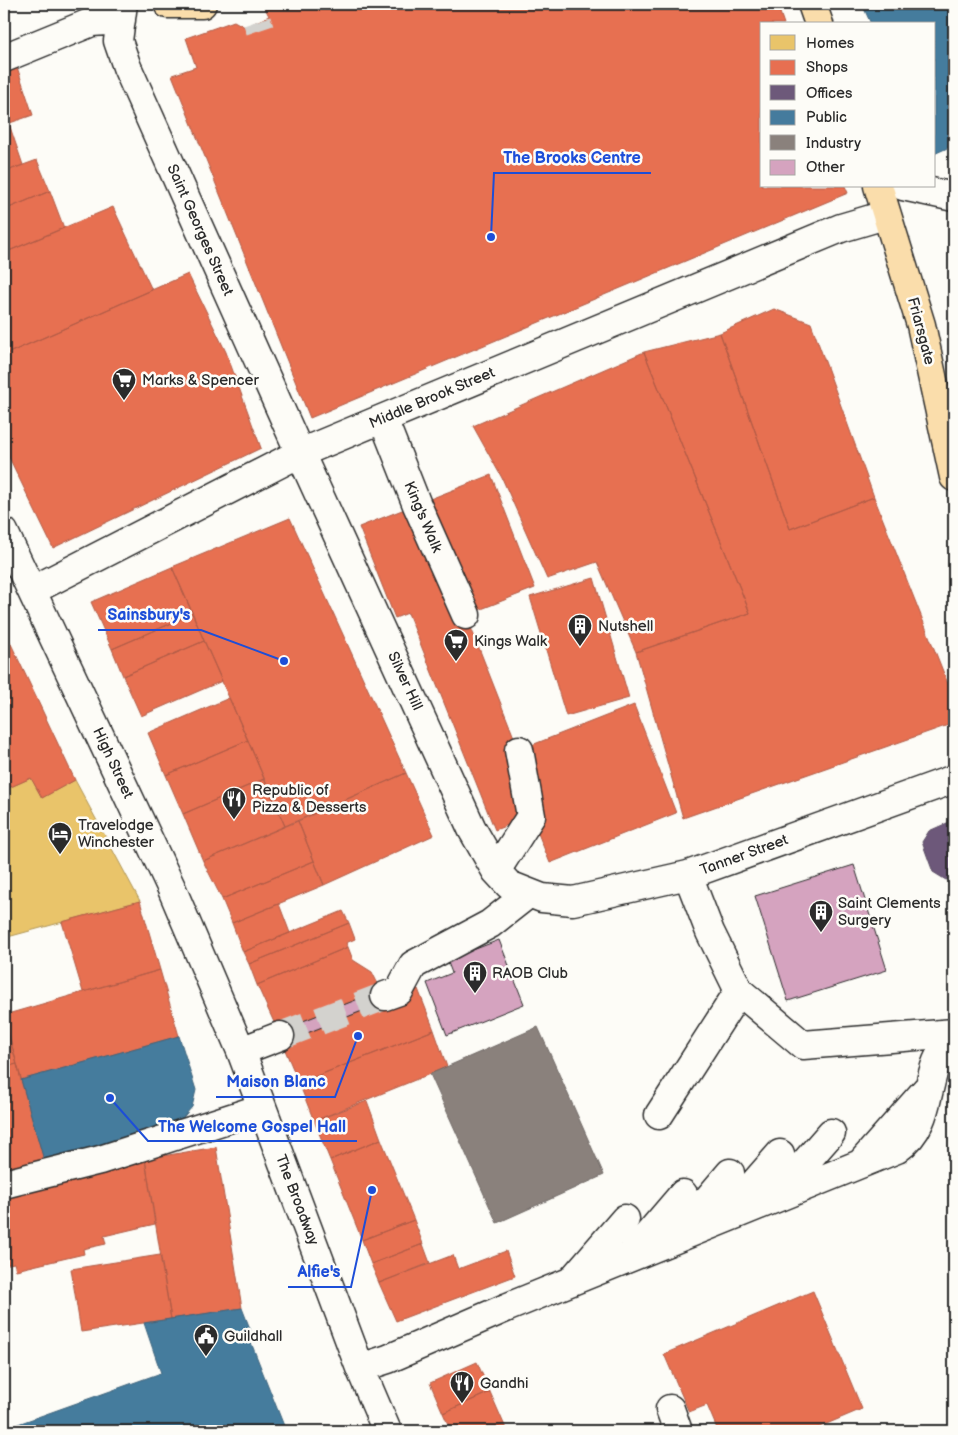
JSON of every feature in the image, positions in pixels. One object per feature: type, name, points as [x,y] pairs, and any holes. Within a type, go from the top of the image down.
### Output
[{"type":"main road","points":[[168,4],[202,4]]},
{"type":"main road","points":[[812,4],[818,22]]},
{"type":"main road","name":"Friarsgate","points":[[878,188],[921,325],[954,477]]},
{"type":"street","points":[[4,58],[92,22],[122,12]]},
{"type":"street","name":"Saint Georges Street","points":[[122,12],[118,41],[127,67],[300,453]]},
{"type":"street","points":[[912,188],[954,197]]},
{"type":"street","name":"Middle Brook Street","points":[[33,590],[300,453],[841,228],[885,214]]},
{"type":"street","name":"King's Walk","points":[[383,419],[417,505],[466,615]]},
{"type":"street","name":"Silver Hill","points":[[300,453],[472,829],[496,871],[509,885],[528,894]]},
{"type":"street","name":"High Street","points":[[4,532],[33,590],[171,887],[241,1052],[262,1108]]},
{"type":"street","points":[[496,871],[531,816],[519,750]]},
{"type":"street","name":"Tanner Street","points":[[528,894],[555,901],[573,901],[688,875],[954,779]]},
{"type":"street","points":[[688,875],[710,932],[739,991],[804,1045],[954,1033]]},
{"type":"street","points":[[385,996],[399,991],[413,965],[490,924],[528,894]]},
{"type":"street","points":[[659,1115],[739,991]]},
{"type":"street","points":[[241,1052],[280,1036]]},
{"type":"street","points":[[360,1368],[388,1359],[570,1282],[720,1223],[897,1149],[914,1135],[922,1120],[941,1053],[954,1038]]},
{"type":"street","points":[[4,1184],[100,1160],[262,1108]]},
{"type":"street","name":"The Broadway","points":[[262,1108],[360,1368],[387,1431]]},
{"type":"street","points":[[817,1183],[882,1112]]},
{"type":"street","points":[[769,1202],[831,1133]]},
{"type":"street","points":[[720,1223],[780,1154]]},
{"type":"street","points":[[673,1241],[730,1173]]},
{"type":"street","points":[[628,1259],[683,1194]]},
{"type":"street","points":[[570,1282],[625,1220]]},
{"type":"building: Homes","name":"Travelodge Winchester","points":[[31,778],[42,798],[75,780],[140,901],[4,938],[4,790]]},
{"type":"building: Shops","points":[[263,4],[777,4],[783,22],[760,22],[760,188],[846,188],[848,193],[310,418],[172,75],[196,67],[186,38],[234,21],[245,27],[269,16]]},
{"type":"building: Shops","points":[[16,64],[33,115],[4,125],[4,68]]},
{"type":"building: Shops","points":[[9,124],[23,165],[4,172],[4,125]]},
{"type":"building: Shops","points":[[37,160],[50,191],[4,210],[4,172]]},
{"type":"building: Shops","points":[[50,191],[64,228],[4,253],[4,210]]},
{"type":"building: Shops","points":[[113,207],[152,290],[4,355],[4,253]]},
{"type":"building: Shops","name":"Marks & Spencer","points":[[188,274],[226,352],[261,448],[53,548],[4,447],[4,355]]},
{"type":"building: Shops","points":[[774,309],[811,323],[874,497],[790,529],[720,333]]},
{"type":"building: Shops","points":[[720,333],[790,529],[874,497],[954,699],[954,723],[683,818],[636,652],[750,613],[644,352]]},
{"type":"building: Shops","points":[[644,352],[750,613],[636,652],[597,562],[547,579],[502,478],[473,426]]},
{"type":"building: Shops","name":"Kings Walk","points":[[491,475],[535,588],[466,615],[519,750],[634,705],[676,813],[550,863],[531,816],[495,830],[408,613],[395,618],[359,527]]},
{"type":"building: Shops","points":[[290,518],[406,773],[285,826],[172,567]]},
{"type":"building: Shops","points":[[172,567],[193,614],[112,649],[91,602]]},
{"type":"building: Shops","name":"Nutshell","points":[[594,578],[629,698],[566,716],[530,597]]},
{"type":"building: Shops","points":[[193,614],[204,641],[123,676],[112,649]]},
{"type":"building: Shops","points":[[4,629],[75,780],[42,798],[31,778],[4,790]]},
{"type":"building: Shops","points":[[204,641],[222,681],[141,716],[123,676]]},
{"type":"building: Shops","points":[[229,698],[248,740],[166,775],[148,733]]},
{"type":"building: Shops","points":[[248,740],[264,779],[183,814],[166,775]]},
{"type":"building: Shops","points":[[406,773],[434,835],[324,885],[298,821]]},
{"type":"building: Shops","name":"Republic of Pizza & Desserts","points":[[264,779],[285,826],[203,861],[183,814]]},
{"type":"building: Shops","points":[[298,821],[314,861],[222,899],[203,861]]},
{"type":"building: Shops","points":[[314,861],[324,885],[232,923],[222,899]]},
{"type":"building: Shops","points":[[140,901],[160,970],[83,992],[62,922]]},
{"type":"building: Shops","points":[[279,904],[290,933],[243,952],[232,923]]},
{"type":"building: Shops","points":[[343,911],[349,923],[249,964],[243,952]]},
{"type":"building: Shops","points":[[349,923],[355,939],[346,943],[348,947],[257,985],[249,964]]},
{"type":"building: Shops","points":[[348,947],[353,960],[372,972],[381,990],[278,1031],[257,985]]},
{"type":"building: Shops","points":[[160,970],[179,1036],[21,1080],[4,1015]]},
{"type":"building: Shops","points":[[418,989],[434,1030],[299,1083],[282,1043]]},
{"type":"building: Shops","points":[[4,1019],[17,1064],[4,1067]]},
{"type":"building: Shops","points":[[434,1030],[447,1067],[314,1121],[299,1083]]},
{"type":"building: Shops","points":[[17,1064],[46,1167],[4,1179],[4,1067]]},
{"type":"building: Shops","points":[[367,1101],[381,1139],[330,1160],[314,1121]]},
{"type":"building: Shops","points":[[381,1139],[414,1220],[362,1240],[330,1160]]},
{"type":"building: Shops","points":[[216,1147],[242,1308],[171,1319],[145,1159]]},
{"type":"building: Shops","points":[[145,1159],[155,1224],[104,1236],[106,1244],[83,1249],[84,1254],[16,1270],[14,1263],[4,1265],[4,1199]]},
{"type":"building: Shops","points":[[414,1220],[423,1244],[371,1264],[362,1240]]},
{"type":"building: Shops","points":[[423,1244],[430,1263],[379,1283],[371,1264]]},
{"type":"building: Shops","points":[[506,1251],[515,1276],[396,1321],[379,1283],[453,1255],[458,1269]]},
{"type":"building: Shops","points":[[160,1255],[171,1319],[81,1332],[71,1269]]},
{"type":"building: Shops","points":[[813,1291],[862,1409],[810,1431],[718,1431],[707,1405],[689,1412],[664,1354]]},
{"type":"building: Shops","points":[[477,1362],[490,1392],[443,1413],[430,1383]]},
{"type":"building: Shops","points":[[490,1392],[504,1424],[487,1431],[451,1431],[443,1413]]},
{"type":"building: Shops","points":[[504,1424],[507,1431],[487,1431]]},
{"type":"building: Offices","points":[[954,820],[954,877],[946,880],[933,872],[922,842],[929,831]]},
{"type":"building: Public","points":[[862,4],[954,4],[954,145],[936,153],[936,22],[870,22]]},
{"type":"building: Public","points":[[179,1036],[196,1090],[192,1107],[179,1122],[46,1167],[21,1080]]},
{"type":"building: Public","name":"Guildhall","points":[[242,1308],[254,1339],[250,1340],[286,1431],[4,1431],[4,1429],[161,1373],[144,1323]]},
{"type":"building: Industry","points":[[538,1027],[604,1175],[497,1223],[430,1074]]},
{"type":"building: Other","name":"Saint Clements Surgery","points":[[854,865],[887,970],[788,1001],[755,896]]},
{"type":"building: Other","name":"RAOB Club","points":[[499,940],[524,1004],[447,1035],[427,983],[452,973],[447,960]]},
{"type":"building: Other","points":[[381,990],[387,1001],[282,1043],[278,1031]]},
{"type":"tunnel","points":[[257,21],[260,30]]},
{"type":"tunnel","points":[[280,1036],[385,996]]},
{"type":"place","name":"The Brooks Centre","points":[[491,237]]},
{"type":"place","name":"Marks & Spencer","points":[[124,401]]},
{"type":"place","name":"Nutshell","points":[[580,647]]},
{"type":"place","name":"Sainsbury's","points":[[284,661]]},
{"type":"place","name":"Kings Walk","points":[[456,662]]},
{"type":"place","name":"Republic of Pizza & Desserts","points":[[234,820]]},
{"type":"place","name":"Travelodge Winchester","points":[[60,855]]},
{"type":"place","name":"Saint Clements Surgery","points":[[821,933]]},
{"type":"place","name":"RAOB Club","points":[[475,994]]},
{"type":"place","name":"Maison Blanc","points":[[358,1036]]},
{"type":"place","name":"The Welcome Gospel Hall","points":[[110,1098]]},
{"type":"place","name":"Alfie's","points":[[372,1190]]},
{"type":"place","name":"Guildhall","points":[[206,1357]]},
{"type":"place","name":"Gandhi","points":[[462,1404]]}]
